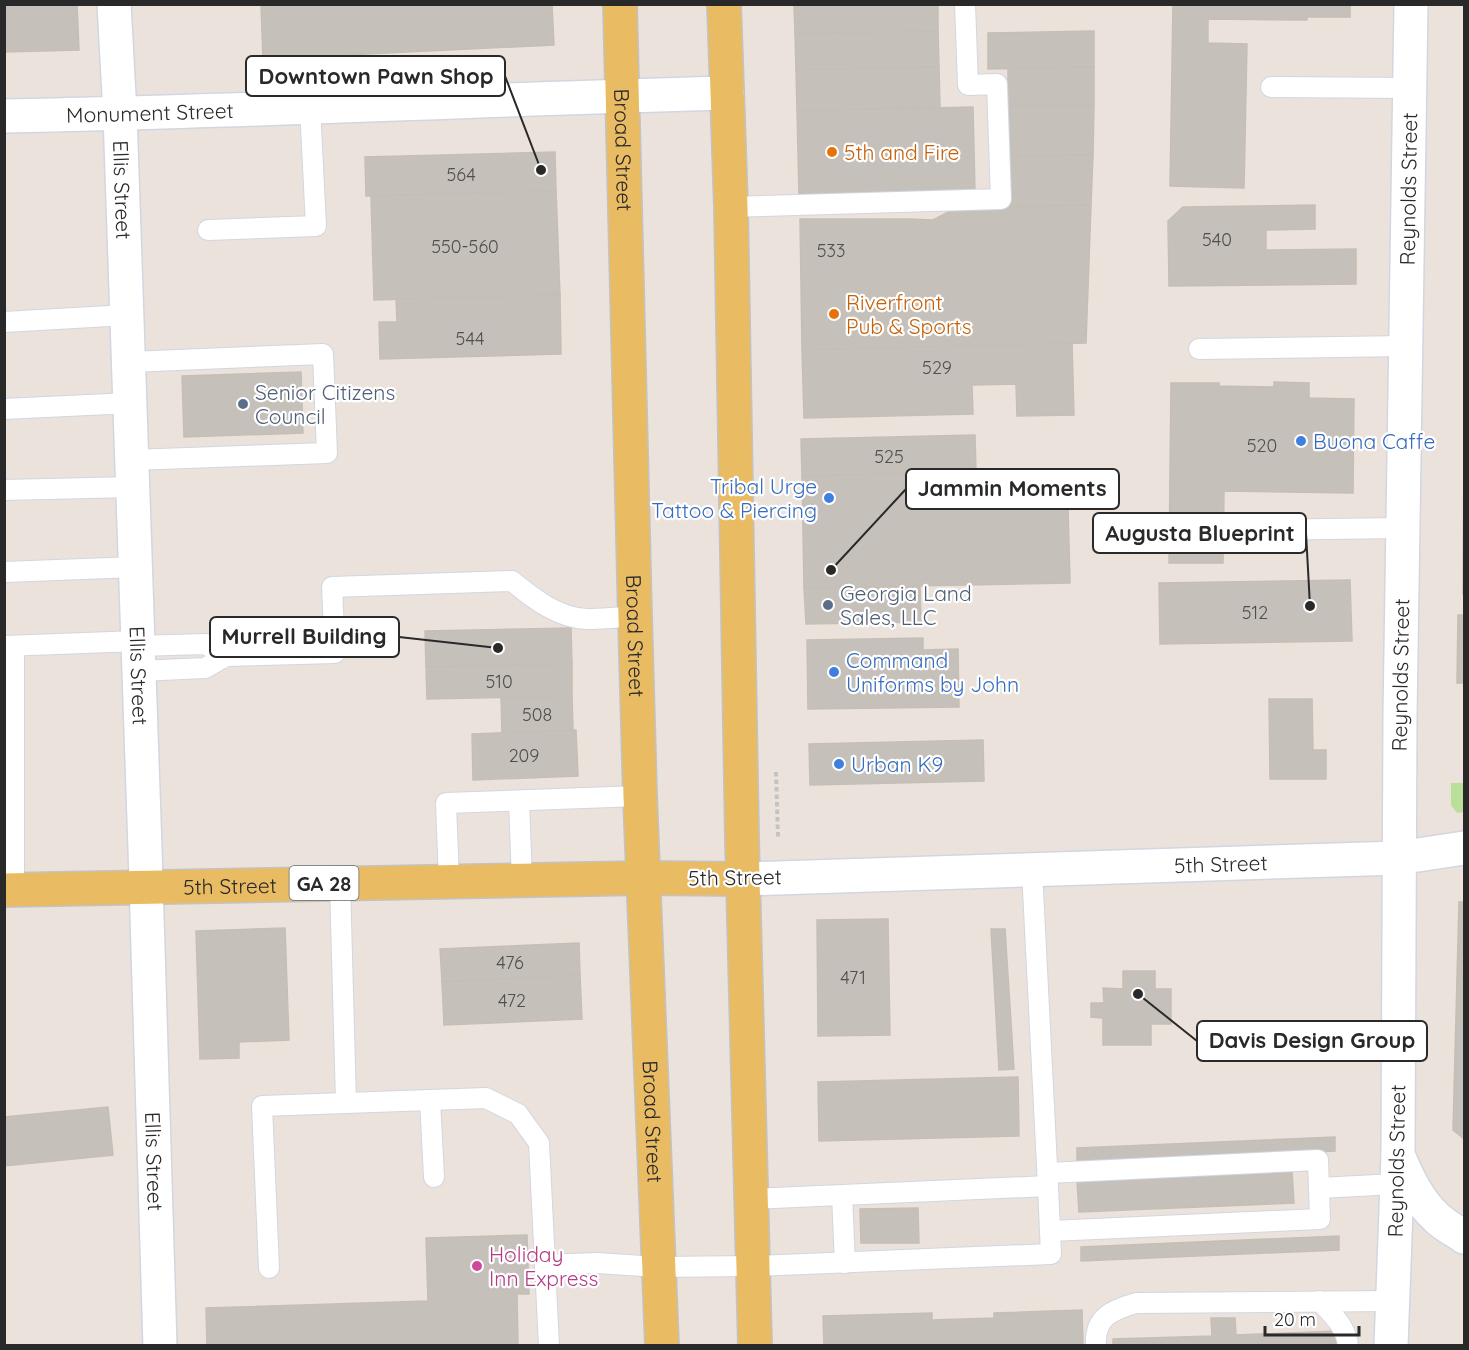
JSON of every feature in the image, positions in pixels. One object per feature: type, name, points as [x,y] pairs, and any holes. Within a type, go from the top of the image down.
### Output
[{"type":"main road","name":"Broad Street","points":[[620,4],[640,796],[662,1346]]},
{"type":"main road","points":[[724,4],[731,207],[755,1346]]},
{"type":"main road","name":"5th Street","points":[[9,890],[644,878],[744,879]]},
{"type":"street","name":"Ellis Street","points":[[114,4],[139,652],[160,1346]]},
{"type":"street","name":"Reynolds Street","points":[[1392,1346],[1397,1170],[1398,858],[1411,4]]},
{"type":"street","name":"Monument Street","points":[[4,116],[727,93]]},
{"type":"street","name":"5th Street","points":[[744,879],[1398,858],[1464,849]]},
{"type":"street","points":[[1397,1170],[1412,1185],[1423,1203],[1438,1219],[1464,1237]]},
{"type":"lane","points":[[731,207],[1001,199],[997,84],[968,85],[965,4]]},
{"type":"lane","points":[[1271,87],[1409,88]]},
{"type":"lane","points":[[208,230],[316,226],[310,107]]},
{"type":"lane","points":[[4,322],[127,315]]},
{"type":"lane","points":[[1199,349],[1406,346]]},
{"type":"lane","points":[[4,490],[132,473],[327,453],[323,354],[129,362]]},
{"type":"lane","points":[[4,409],[130,403]]},
{"type":"lane","points":[[1242,530],[1402,528]]},
{"type":"lane","points":[[4,572],[136,567]]},
{"type":"lane","points":[[9,890],[9,646],[139,652],[205,668],[226,656],[335,653],[332,587],[512,581],[547,607],[564,615],[585,619],[635,617]]},
{"type":"lane","points":[[448,881],[446,803],[640,796]]},
{"type":"lane","points":[[519,801],[522,880]]},
{"type":"lane","points":[[545,1265],[597,1263],[658,1267],[753,1266],[1051,1254],[1032,870]]},
{"type":"lane","points":[[340,883],[346,1103]]},
{"type":"lane","points":[[269,1268],[262,1106],[486,1098],[518,1114],[539,1143],[549,1346]]},
{"type":"lane","points":[[430,1100],[434,1177]]},
{"type":"lane","points":[[752,1198],[842,1195],[1318,1160],[1320,1218],[1050,1231]]},
{"type":"lane","points":[[1319,1188],[1397,1170]]},
{"type":"lane","points":[[842,1195],[845,1263]]},
{"type":"lane","points":[[1320,1301],[1338,1322],[1348,1340],[1348,1346]]},
{"type":"lane","points":[[1096,1346],[1096,1336],[1103,1318],[1118,1308],[1136,1303],[1393,1301]]},
{"type":"green space","points":[[1451,783],[1464,783],[1464,812],[1457,813],[1451,805]]},
{"type":"building","points":[[77,4],[79,50],[4,52],[4,5]]},
{"type":"building","points":[[261,4],[552,4],[554,45],[263,59]]},
{"type":"building","points":[[794,4],[938,4],[938,31],[795,34]]},
{"type":"building","points":[[1173,4],[1350,4],[1350,17],[1307,17],[1307,20],[1208,19],[1208,43],[1247,44],[1244,188],[1170,186]]},
{"type":"building","points":[[938,31],[939,67],[796,70],[795,34]]},
{"type":"building","points":[[1094,31],[1094,67],[988,69],[988,33]]},
{"type":"building","points":[[939,67],[940,107],[797,111],[796,70]]},
{"type":"building","points":[[1094,67],[1094,106],[1008,106],[1008,68]]},
{"type":"building","points":[[1008,106],[1094,106],[1093,155],[1008,156]]},
{"type":"building","points":[[973,107],[975,191],[799,195],[797,111]]},
{"type":"building","points":[[555,152],[556,191],[366,196],[365,157]]},
{"type":"building","points":[[1093,155],[1091,205],[1008,206],[1008,156]]},
{"type":"building","points":[[556,191],[560,295],[374,300],[371,196]]},
{"type":"building","points":[[1091,205],[1086,343],[802,350],[800,219],[933,220],[956,208]]},
{"type":"building","points":[[1315,205],[1315,229],[1266,230],[1266,250],[1356,249],[1356,284],[1169,286],[1168,221],[1183,207]]},
{"type":"building","points":[[560,295],[561,354],[380,359],[379,322],[397,322],[396,299]]},
{"type":"building","points":[[1072,343],[1074,415],[1017,416],[1016,384],[972,385],[973,414],[804,418],[802,350]]},
{"type":"building","points":[[301,372],[303,433],[184,437],[182,376]]},
{"type":"building","points":[[1274,382],[1309,383],[1309,398],[1354,399],[1353,493],[1224,491],[1223,563],[1169,563],[1171,383],[1219,383],[1219,386],[1274,387]]},
{"type":"building","points":[[975,435],[976,472],[802,476],[801,439]]},
{"type":"building","points":[[1464,460],[1464,594],[1463,594]]},
{"type":"building","points":[[1067,470],[1070,583],[804,588],[802,476]]},
{"type":"building","points":[[1350,580],[1352,641],[1160,644],[1159,583]]},
{"type":"building","points":[[920,586],[921,622],[806,624],[804,588]]},
{"type":"building","points":[[1458,615],[1464,615],[1464,683],[1457,683]]},
{"type":"building","points":[[571,628],[572,664],[426,667],[425,631]]},
{"type":"building","points":[[923,638],[923,650],[958,649],[959,707],[808,709],[807,640]]},
{"type":"building","points":[[572,664],[572,696],[427,699],[426,667]]},
{"type":"building","points":[[572,696],[573,730],[502,733],[501,697]]},
{"type":"building","points":[[1269,699],[1312,699],[1313,750],[1326,750],[1326,779],[1270,779]]},
{"type":"building","points":[[576,730],[578,776],[473,780],[472,734]]},
{"type":"building","points":[[983,740],[984,781],[810,785],[809,744]]},
{"type":"building","points":[[1459,902],[1464,902],[1464,1139],[1453,1130]]},
{"type":"building","points":[[888,919],[890,1035],[818,1036],[817,920]]},
{"type":"building","points":[[285,928],[289,1040],[239,1042],[239,1058],[200,1059],[196,931]]},
{"type":"building","points":[[991,929],[1005,929],[1014,1069],[999,1070]]},
{"type":"building","points":[[579,943],[580,975],[442,982],[440,949]]},
{"type":"building","points":[[1123,971],[1155,971],[1155,989],[1171,989],[1171,1024],[1151,1024],[1151,1045],[1103,1045],[1103,1018],[1091,1017],[1091,1003],[1104,1003],[1103,988],[1123,989]]},
{"type":"building","points":[[580,975],[582,1019],[444,1025],[442,982]]},
{"type":"building","points":[[1018,1077],[1019,1136],[819,1141],[818,1082]]},
{"type":"building","points":[[108,1107],[113,1155],[4,1166],[4,1117]]},
{"type":"building","points":[[1335,1137],[1335,1151],[1077,1162],[1077,1148]]},
{"type":"building","points":[[1292,1172],[1294,1203],[1079,1212],[1077,1181]]},
{"type":"building","points":[[918,1208],[919,1243],[861,1243],[860,1209]]},
{"type":"building","name":"Holiday Inn Express","points":[[527,1235],[529,1294],[517,1294],[518,1346],[207,1346],[206,1308],[428,1301],[426,1238]]},
{"type":"building","points":[[1339,1236],[1339,1250],[1081,1261],[1081,1247]]},
{"type":"building","points":[[1082,1310],[1083,1346],[824,1346],[823,1316],[932,1313],[932,1320],[994,1318],[994,1313]]},
{"type":"building","points":[[1211,1318],[1235,1318],[1236,1335],[1336,1331],[1336,1346],[1113,1346],[1113,1339],[1212,1336]]},
{"type":"place","name":"5th and Fire","points":[[832,152]]},
{"type":"place","name":"Downtown Pawn Shop","points":[[541,170]]},
{"type":"place","name":"Riverfront Pub & Sports","points":[[834,314]]},
{"type":"place","name":"Senior Citizens Council","points":[[243,404]]},
{"type":"place","name":"Buona Caffe","points":[[1301,441]]},
{"type":"place","name":"Tribal Urge Tattoo & Piercing","points":[[829,498]]},
{"type":"place","name":"Jammin Moments","points":[[831,570]]},
{"type":"place","name":"Georgia Land Sales, LLC","points":[[828,605]]},
{"type":"place","name":"Augusta Blueprint","points":[[1310,606]]},
{"type":"place","name":"Murrell Building","points":[[498,648]]},
{"type":"place","name":"Command Uniforms by John","points":[[834,672]]},
{"type":"place","name":"Urban K9","points":[[839,764]]},
{"type":"place","name":"Davis Design Group","points":[[1138,994]]},
{"type":"place","name":"Holiday Inn Express","points":[[477,1266]]}]
